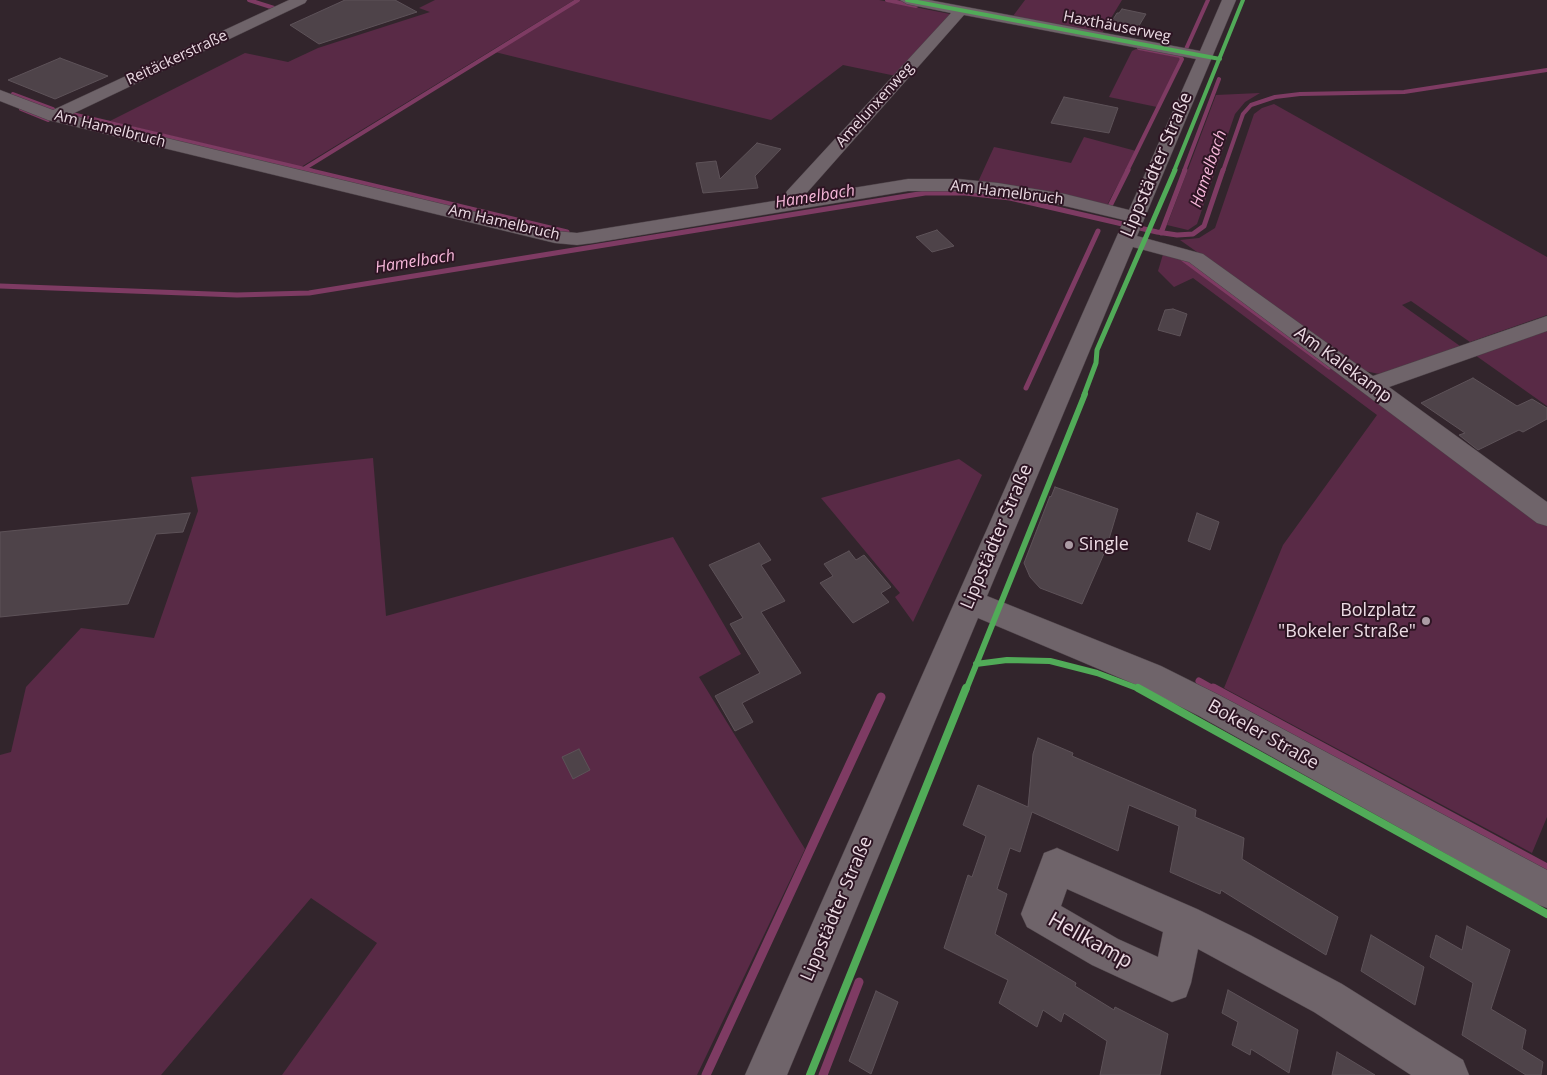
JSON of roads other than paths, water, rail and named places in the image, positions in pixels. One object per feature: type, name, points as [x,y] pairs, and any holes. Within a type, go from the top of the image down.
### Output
[{"type":"street","name":"Reitäckerstraße","points":[[54,116],[300,0]]},
{"type":"street","name":"Haxthäuserweg","points":[[907,0],[1204,56]]},
{"type":"street","name":"Lippstädter Straße","points":[[766,1075],[1228,0]]},
{"type":"street","name":"Amelunxenweg","points":[[796,202],[794,195],[961,10]]},
{"type":"street","name":"Am Hamelbruch","points":[[0,95],[54,116],[555,237],[593,237],[908,185],[958,184],[1024,192],[1131,227]]},
{"type":"street","name":"Am Kalekamp","points":[[1131,227],[1174,250],[1196,258],[1547,516]]},
{"type":"street","points":[[1371,385],[1547,323]]},
{"type":"street","name":"Bokeler Straße","points":[[969,601],[1167,684],[1547,890]]},
{"type":"street","points":[[1184,922],[1237,948],[1328,998],[1448,1075]]},
{"type":"waterway","points":[[249,0],[274,8]]},
{"type":"waterway","points":[[304,169],[578,0]]},
{"type":"waterway","points":[[887,0],[916,6]]},
{"type":"waterway","points":[[1186,49],[1208,0]]},
{"type":"waterway","points":[[1127,171],[1182,59],[1180,56],[1139,48]]},
{"type":"waterway","name":"Hamelbach","points":[[1223,171],[1243,114],[1251,105],[1275,97],[1300,94],[1404,92],[1547,70]]},
{"type":"waterway","points":[[1184,171],[1219,79]]},
{"type":"waterway","points":[[13,94],[53,109]]},
{"type":"waterway","points":[[21,109],[48,120]]},
{"type":"waterway","points":[[72,114],[304,169]]},
{"type":"waterway","points":[[304,169],[313,171]]},
{"type":"waterway","points":[[307,170],[567,232]]},
{"type":"waterway","points":[[1110,206],[1128,170]]},
{"type":"waterway","points":[[1161,233],[1185,170]]},
{"type":"waterway","name":"Hamelbach","points":[[1161,233],[1177,235],[1193,234],[1204,226],[1223,170]]},
{"type":"waterway","name":"Hamelbach","points":[[0,286],[237,295],[309,293],[925,193],[965,193],[1010,198],[1161,233]]},
{"type":"waterway","points":[[1026,388],[1098,231]]},
{"type":"waterway","points":[[1183,259],[1329,367]]},
{"type":"waterway","points":[[1199,681],[1215,690]]},
{"type":"waterway","points":[[1213,688],[1547,868]]},
{"type":"waterway","points":[[706,1075],[881,697]]},
{"type":"waterway","points":[[823,1075],[859,982]]},
{"type":"place","name":"Single","points":[[1069,545]]},
{"type":"place","name":"Bolzplatz \"Bokeler Straße\"","points":[[1426,621]]}]
